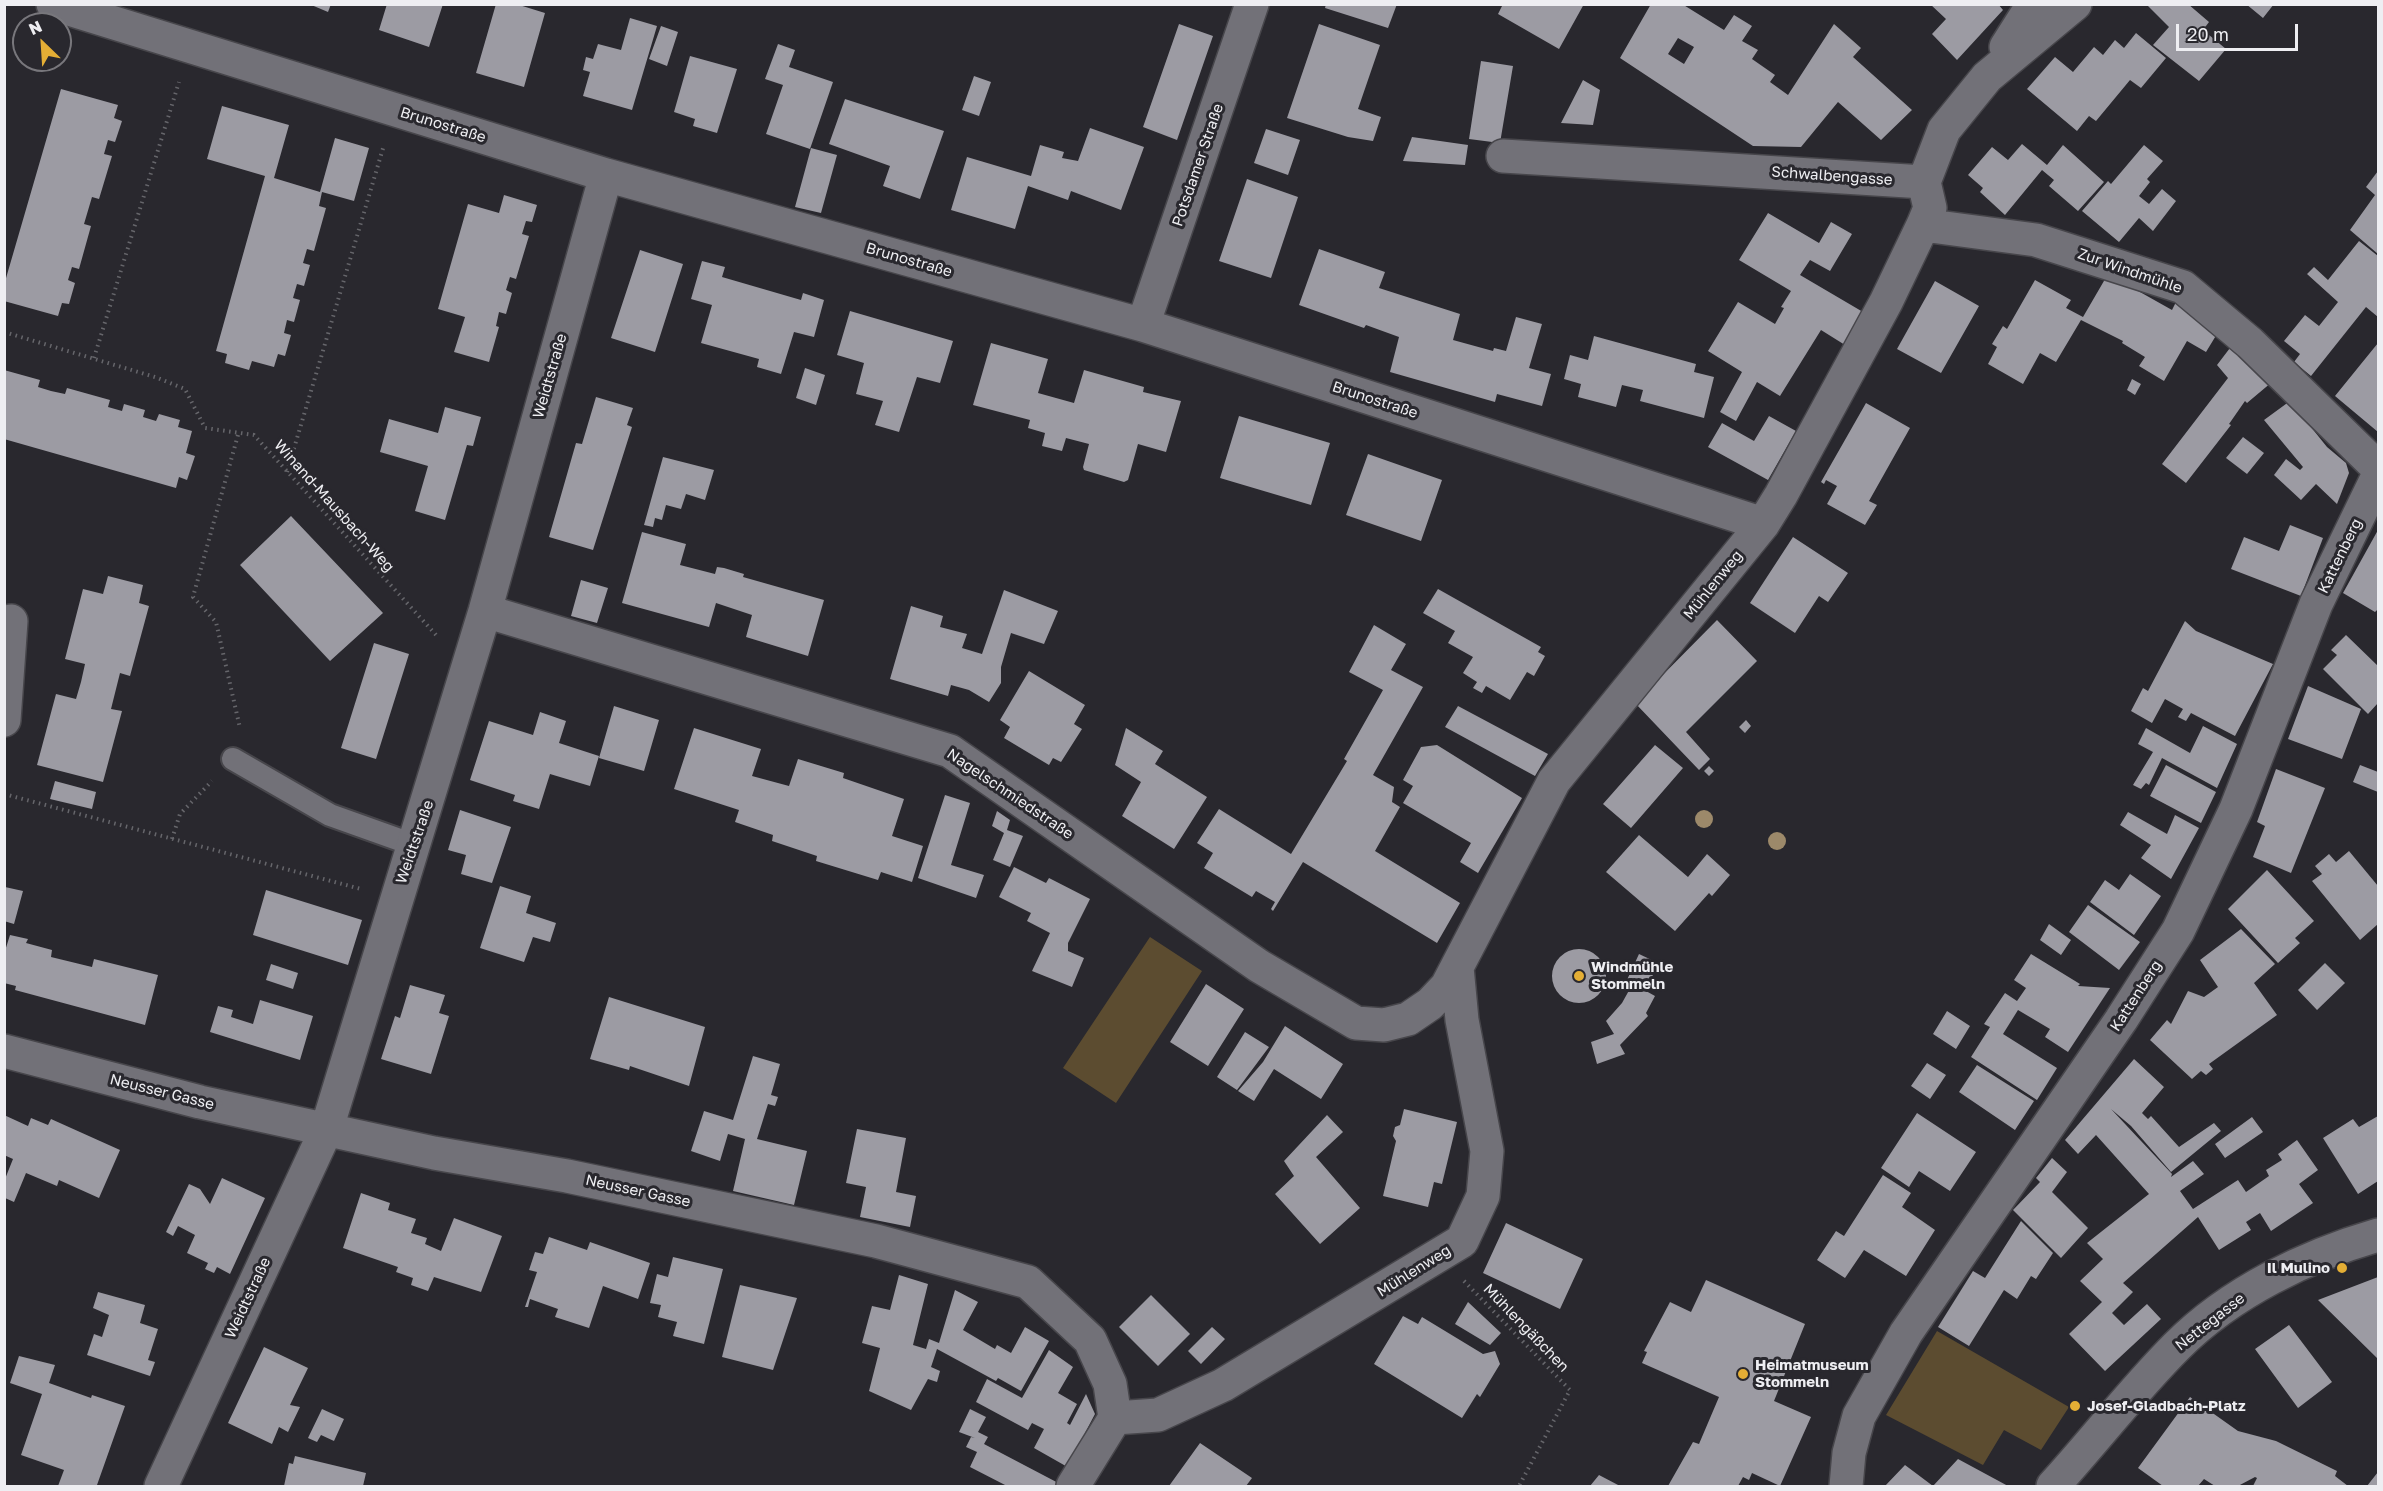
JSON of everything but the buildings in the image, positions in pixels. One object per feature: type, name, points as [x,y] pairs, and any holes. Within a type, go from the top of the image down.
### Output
[{"type":"street","name":"Brunostraße","points":[[53,4],[606,175],[1143,325],[1763,524]]},
{"type":"street","name":"Potsdamer Straße","points":[[1143,325],[1252,4]]},
{"type":"street","points":[[1924,182],[1944,130],[1987,77],[2025,17],[2037,4]]},
{"type":"street","points":[[1987,77],[2075,4]]},
{"type":"street","name":"Schwalbengasse","points":[[1503,156],[1924,182]]},
{"type":"street","name":"Weidtstraße","points":[[161,1486],[327,1128],[485,611],[606,175]]},
{"type":"street","name":"Mühlenweg","points":[[1356,1023],[1384,1025],[1408,1019],[1430,1004],[1447,986],[1554,781],[1763,524],[1886,302],[1923,225],[1930,208],[1924,182]]},
{"type":"street","name":"Zur Windmühle","points":[[1923,225],[2036,240],[2183,287],[2250,343],[2379,468]]},
{"type":"street","name":"Kattenberg","points":[[1846,1486],[1849,1453],[1859,1416],[1906,1333],[2121,1020],[2178,931],[2236,809],[2316,604],[2379,476]]},
{"type":"street","name":"Nagelschmiedstraße","points":[[485,611],[950,751],[1259,966],[1356,1023]]},
{"type":"street","points":[[4,720],[11,621]]},
{"type":"street","name":"Mühlenweg","points":[[1115,1418],[1158,1415],[1223,1385],[1462,1241],[1483,1196],[1487,1151],[1462,1020],[1457,967]]},
{"type":"street","name":"Neusser Gasse","points":[[4,1051],[200,1102],[434,1153],[567,1176],[876,1241],[1028,1282],[1090,1340],[1110,1384],[1115,1418]]},
{"type":"street","name":"Nettegasse","points":[[2066,1481],[2178,1345],[2235,1300],[2292,1266],[2379,1235]]},
{"type":"street","points":[[1073,1486],[1115,1418]]},
{"type":"lane","points":[[233,759],[330,815],[414,845]]},
{"type":"path","points":[[93,358],[191,47]]},
{"type":"path","points":[[287,472],[394,110]]},
{"type":"path","name":"Winand-Mausbach-Weg","points":[[4,332],[155,377],[185,389],[205,428],[238,435],[254,435],[466,668]]},
{"type":"path","points":[[172,839],[180,814],[233,759],[240,728],[216,622],[193,597],[238,435]]},
{"type":"path","points":[[4,794],[397,899]]},
{"type":"path","name":"Mühlengäßchen","points":[[1439,1255],[1570,1390],[1519,1486]]},
{"type":"shaded area","points":[[1150,937],[1202,971],[1116,1103],[1063,1068]]},
{"type":"shaded area","points":[[1937,1331],[2069,1407],[2041,1450],[2004,1430],[1983,1465],[1886,1415]]},
{"type":"place","name":"Windmühle Stommeln","points":[[1579,976]]},
{"type":"place","name":"Il Mulino","points":[[2342,1268]]},
{"type":"place","name":"Heimatmuseum Stommeln","points":[[1743,1374]]},
{"type":"place","name":"Josef-Gladbach-Platz","points":[[2075,1406]]}]
